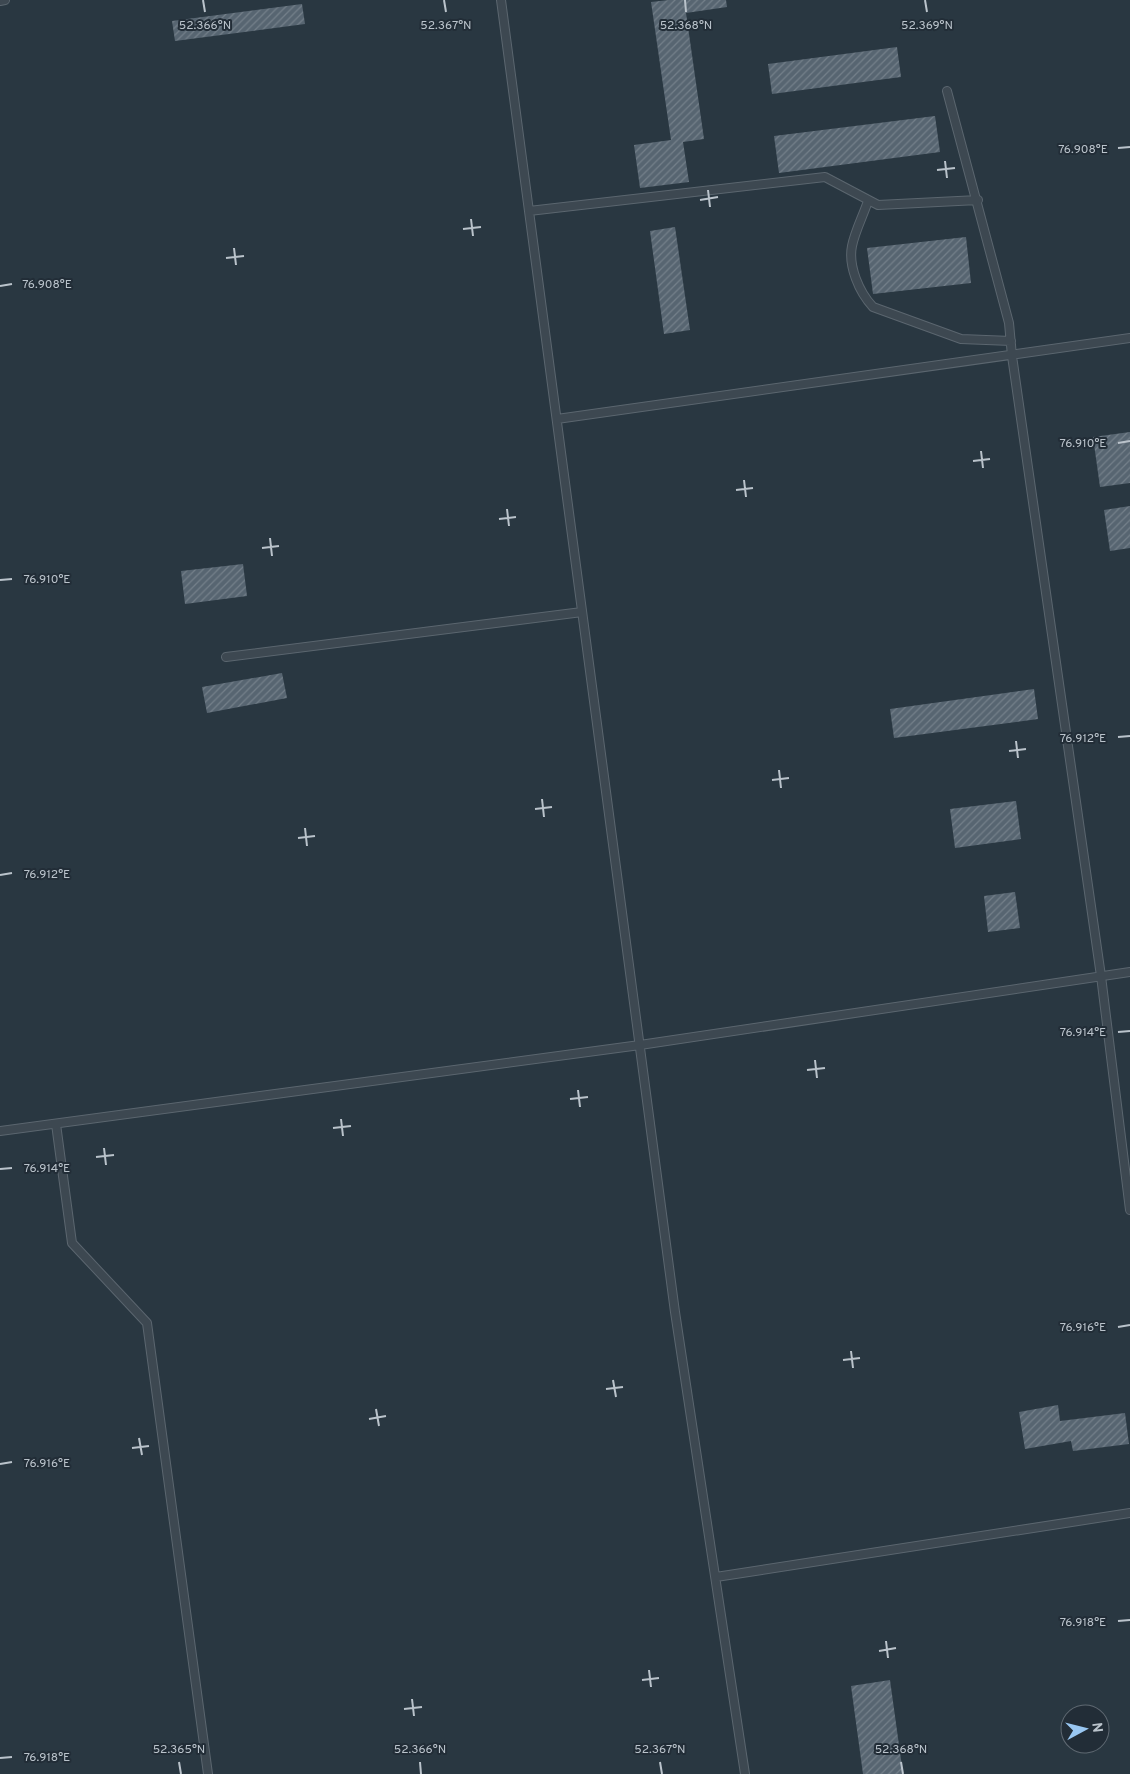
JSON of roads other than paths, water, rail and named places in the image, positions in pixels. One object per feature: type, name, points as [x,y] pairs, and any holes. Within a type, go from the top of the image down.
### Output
[{"type":"lane","points":[[0,1],[5,0]]},
{"type":"lane","points":[[501,0],[675,1312],[745,1774]]},
{"type":"lane","points":[[947,91],[978,200],[1009,323],[1012,356],[1101,976],[1130,1210]]},
{"type":"lane","points":[[529,211],[825,177],[878,205],[978,200]]},
{"type":"lane","points":[[868,201],[852,247],[855,281],[863,296],[873,306],[961,339],[1011,341]]},
{"type":"lane","points":[[557,419],[1130,338]]},
{"type":"lane","points":[[226,657],[582,612]]},
{"type":"lane","points":[[0,1131],[640,1045],[1130,972]]},
{"type":"lane","points":[[56,1124],[72,1243],[147,1323],[208,1774]]},
{"type":"lane","points":[[716,1577],[1130,1513]]}]
